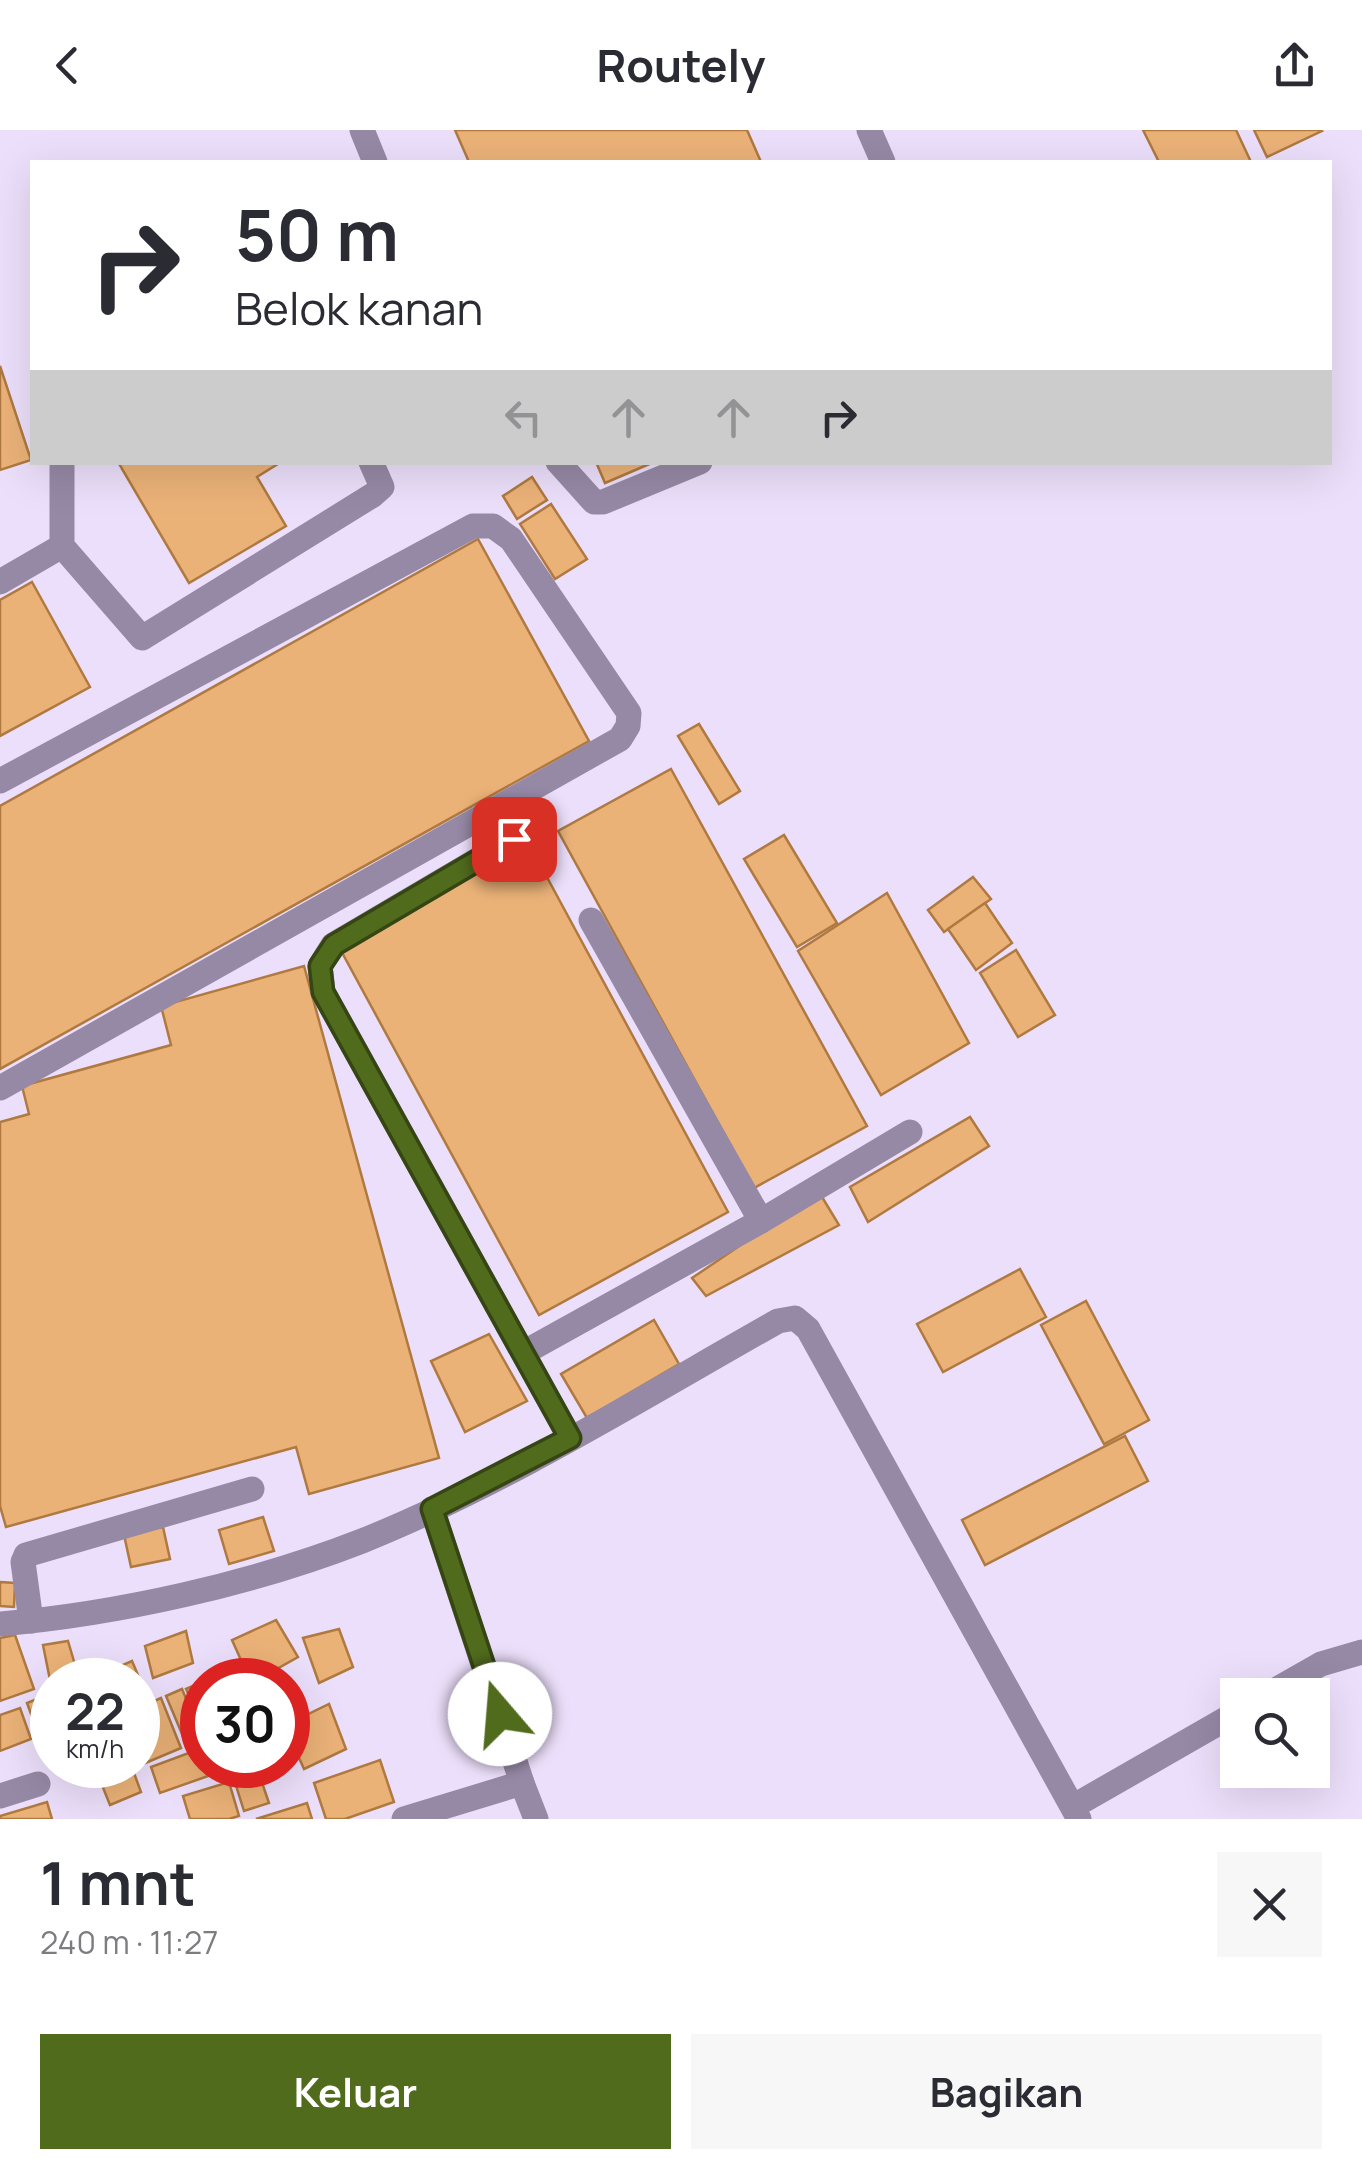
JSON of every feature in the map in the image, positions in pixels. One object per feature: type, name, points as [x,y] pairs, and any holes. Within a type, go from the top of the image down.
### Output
[{"type":"street","points":[[362,130],[375,160]]},
{"type":"street","points":[[869,130],[881,160]]},
{"type":"street","points":[[62,465],[62,546],[142,638],[373,495],[382,487],[372,465]]},
{"type":"street","points":[[561,465],[594,502],[603,502],[693,465]]},
{"type":"street","points":[[0,781],[474,526],[493,526],[511,539],[629,713],[628,726],[620,740],[0,1088]]},
{"type":"street","points":[[0,582],[62,546]]},
{"type":"street","points":[[514,839],[334,945],[320,966],[323,992],[570,1438]]},
{"type":"street","points":[[591,920],[761,1220]]},
{"type":"street","points":[[525,1352],[910,1132]]},
{"type":"street","points":[[0,1624],[69,1617],[240,1581],[361,1541],[570,1438],[778,1320],[795,1318],[808,1329],[1077,1812],[1220,1723]]},
{"type":"street","points":[[31,1622],[26,1554],[252,1488]]},
{"type":"street","points":[[432,1509],[536,1819]]},
{"type":"street","points":[[1297,1678],[1321,1664],[1362,1652]]},
{"type":"street","points":[[404,1819],[522,1783]]},
{"type":"street","points":[[0,1796],[30,1787]]},
{"type":"building","points":[[455,130],[747,130],[760,160],[468,160]]},
{"type":"building","points":[[1143,130],[1236,130],[1250,160],[1158,160]]},
{"type":"building","points":[[1254,130],[1321,130],[1322,131],[1267,157]]},
{"type":"building","points":[[0,366],[30,460],[0,470]]},
{"type":"building","points":[[120,465],[276,465],[257,477],[286,526],[189,583]]},
{"type":"building","points":[[597,465],[647,465],[605,483]]},
{"type":"building","points":[[532,477],[547,500],[517,519],[503,496]]},
{"type":"building","points":[[551,504],[587,559],[555,579],[520,524]]},
{"type":"building","points":[[478,539],[589,741],[0,1069],[0,806]]},
{"type":"building","points":[[32,582],[90,687],[0,736],[0,600]]},
{"type":"building","points":[[699,724],[740,791],[719,804],[678,736]]},
{"type":"building","points":[[671,769],[867,1126],[754,1188],[558,831]]},
{"type":"building","points":[[784,835],[837,923],[797,947],[744,859]]},
{"type":"building","points":[[529,844],[728,1212],[539,1315],[339,947]]},
{"type":"building","points":[[973,877],[991,899],[944,932],[928,910]]},
{"type":"building","points":[[887,893],[969,1043],[881,1095],[798,951]]},
{"type":"building","points":[[985,903],[1012,943],[976,970],[948,929]]},
{"type":"building","points":[[1016,950],[1055,1015],[1018,1037],[980,973]]},
{"type":"building","points":[[304,966],[439,1458],[309,1494],[296,1447],[6,1527],[0,1506],[0,1122],[29,1114],[22,1086],[171,1045],[161,1006]]},
{"type":"building","points":[[970,1117],[989,1146],[868,1222],[850,1187]]},
{"type":"building","points":[[819,1192],[839,1225],[706,1296],[692,1278]]},
{"type":"building","points":[[1020,1269],[1046,1317],[943,1372],[917,1324]]},
{"type":"building","points":[[1086,1301],[1149,1420],[1104,1444],[1041,1325]]},
{"type":"building","points":[[654,1320],[679,1364],[587,1418],[561,1374]]},
{"type":"building","points":[[489,1334],[527,1401],[465,1432],[431,1361]]},
{"type":"building","points":[[1125,1436],[1148,1481],[985,1565],[962,1520]]},
{"type":"building","points":[[263,1517],[274,1551],[229,1564],[219,1530]]},
{"type":"building","points":[[163,1527],[170,1559],[131,1567],[124,1535]]},
{"type":"building","points":[[0,1582],[15,1583],[14,1607],[0,1606]]},
{"type":"building","points":[[276,1620],[298,1657],[240,1658],[232,1640]]},
{"type":"building","points":[[339,1629],[353,1667],[319,1683],[303,1638]]},
{"type":"building","points":[[186,1631],[192,1658],[180,1658],[180,1668],[160,1675],[160,1658],[148,1658],[145,1646]]},
{"type":"building","points":[[15,1635],[30,1678],[30,1690],[0,1701],[0,1638]]},
{"type":"building","points":[[68,1641],[73,1658],[46,1658],[43,1645]]},
{"type":"building","points":[[180,1690],[180,1729],[166,1696]]},
{"type":"building","points":[[160,1698],[180,1748],[160,1757]]},
{"type":"building","points":[[329,1704],[346,1749],[310,1766],[310,1713]]},
{"type":"building","points":[[20,1708],[30,1739],[0,1751],[0,1715]]},
{"type":"building","points":[[180,1756],[180,1786],[160,1793],[160,1764]]},
{"type":"building","points":[[380,1760],[394,1802],[345,1819],[326,1819],[314,1783]]},
{"type":"building","points":[[103,1788],[140,1788],[141,1792],[110,1805]]},
{"type":"building","points":[[209,1788],[231,1788],[239,1816],[190,1819],[183,1796]]},
{"type":"building","points":[[237,1788],[264,1788],[269,1803],[244,1811]]},
{"type":"building","points":[[47,1802],[52,1819],[0,1819],[0,1816]]},
{"type":"building","points":[[307,1803],[312,1819],[256,1819]]},
{"type":"route","points":[[500,1714],[432,1509],[570,1438],[323,992],[320,966],[334,945],[514,839]]}]
